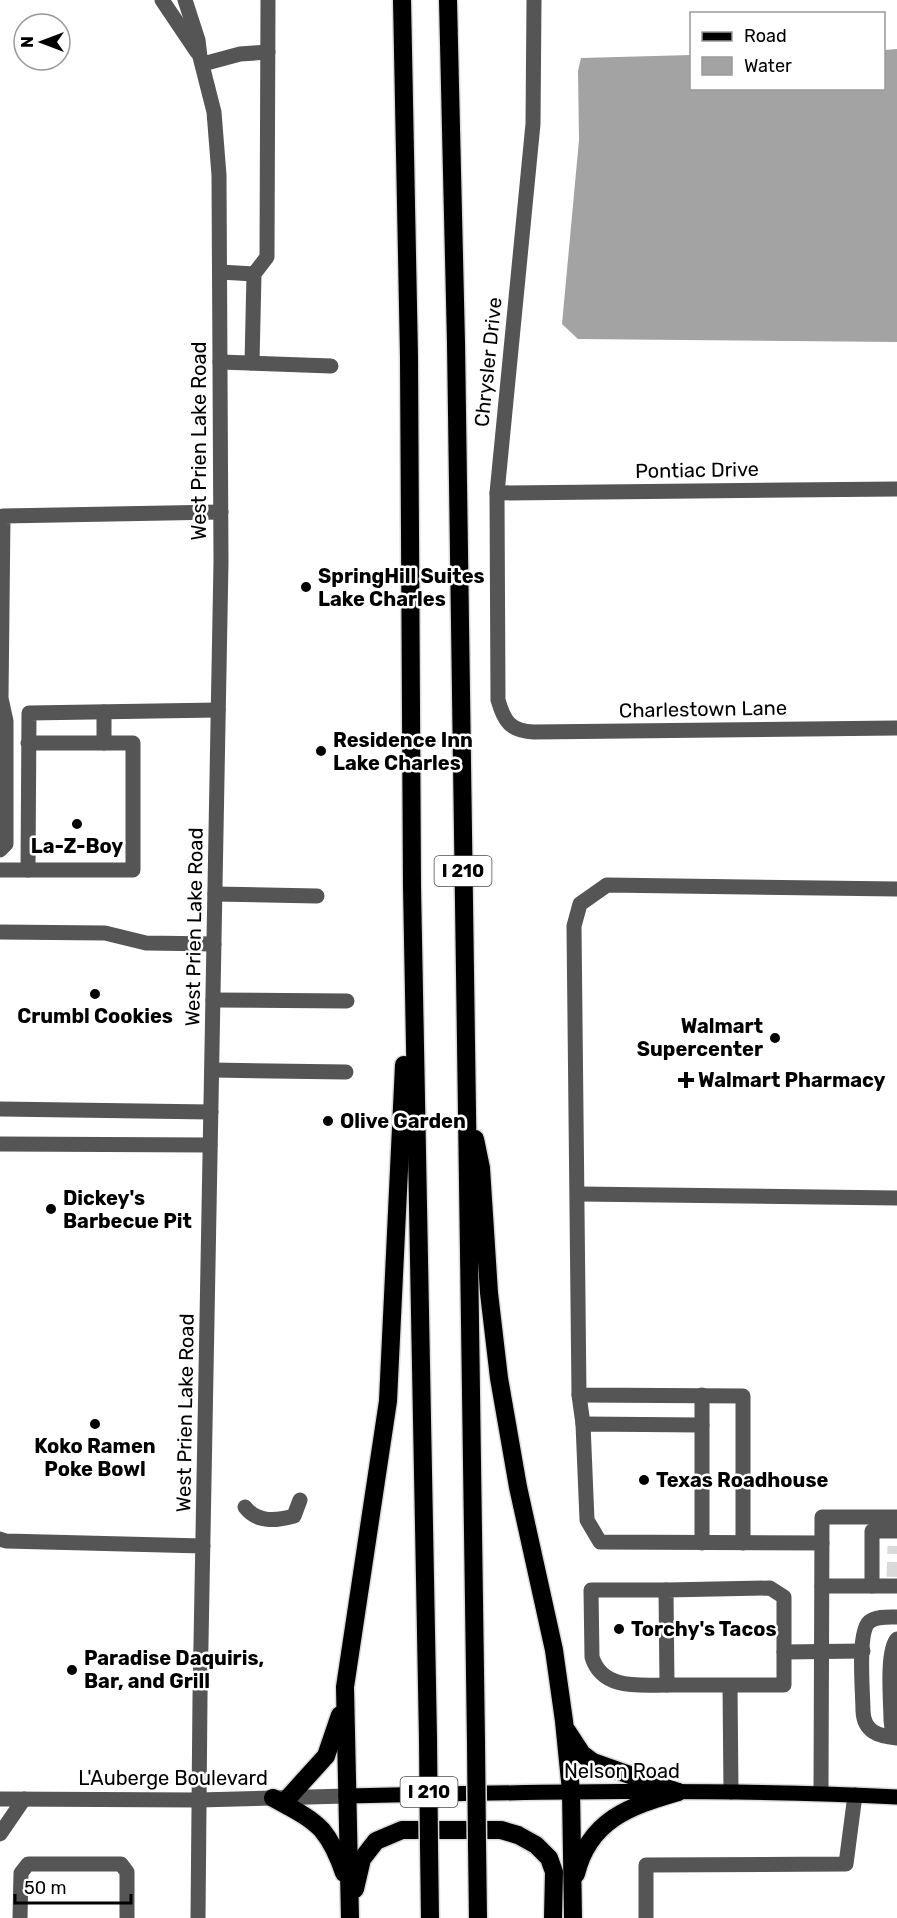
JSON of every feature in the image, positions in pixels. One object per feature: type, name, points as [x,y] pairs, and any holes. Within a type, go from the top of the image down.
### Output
[{"type":"highway","name":"I 210","points":[[402,0],[409,357],[412,886],[430,1918]]},
{"type":"highway","name":"I 210","points":[[448,0],[456,343],[478,1918]]},
{"type":"highway","points":[[348,1883],[337,1856],[322,1830],[281,1798],[326,1756],[339,1723],[388,1401],[412,886]]},
{"type":"highway","points":[[467,1103],[481,1168],[489,1293],[499,1378],[518,1487],[554,1650],[564,1725],[571,1791],[573,1918]]},
{"type":"highway","points":[[345,1687],[350,1917]]},
{"type":"highway","points":[[564,1725],[582,1754],[593,1762],[678,1792]]},
{"type":"highway","points":[[572,1889],[579,1859],[594,1834],[614,1817],[638,1804],[678,1792]]},
{"type":"highway","points":[[350,1917],[362,1859],[376,1841],[402,1830],[489,1829],[518,1835],[536,1845],[549,1858],[554,1872],[553,1918]]},
{"type":"main road","name":"Nelson Road","points":[[346,1796],[571,1791],[821,1793],[897,1797]]},
{"type":"street","name":"West Prien Lake Road","points":[[162,0],[202,61]]},
{"type":"street","name":"West Prien Lake Road","points":[[185,0],[198,40],[214,112],[218,142],[220,362],[219,710],[198,1918]]},
{"type":"street","points":[[252,363],[254,273],[267,257],[268,0]]},
{"type":"street","name":"Chrysler Drive","points":[[510,725],[502,713],[498,700],[497,493],[533,124],[534,0]]},
{"type":"street","points":[[202,61],[240,54],[268,52]]},
{"type":"street","points":[[219,272],[254,273]]},
{"type":"street","points":[[220,362],[331,366]]},
{"type":"street","name":"Pontiac Drive","points":[[497,493],[897,489]]},
{"type":"street","points":[[0,850],[6,844],[6,721],[1,698],[3,516],[221,512]]},
{"type":"street","points":[[1,698],[29,713],[219,710]]},
{"type":"street","points":[[104,712],[104,743]]},
{"type":"street","points":[[28,870],[29,713]]},
{"type":"street","name":"Charlestown Lane","points":[[510,725],[534,732],[897,728]]},
{"type":"street","points":[[0,870],[133,870],[133,743],[28,742]]},
{"type":"street","points":[[822,1543],[600,1542],[587,1520],[583,1424],[579,1395],[579,1194],[574,926],[580,904],[607,885],[897,889]]},
{"type":"street","points":[[215,894],[317,896]]},
{"type":"street","points":[[0,932],[105,933],[146,943],[214,944]]},
{"type":"street","points":[[213,1000],[347,1001]]},
{"type":"street","points":[[212,1070],[346,1072]]},
{"type":"street","points":[[0,1109],[211,1112]]},
{"type":"street","points":[[0,1144],[210,1145]]},
{"type":"street","points":[[579,1194],[897,1198]]},
{"type":"street","points":[[579,1395],[743,1396],[743,1543]]},
{"type":"street","points":[[702,1395],[702,1543]]},
{"type":"street","points":[[583,1424],[702,1425]]},
{"type":"street","points":[[245,1507],[251,1516],[282,1520],[294,1516],[300,1500]]},
{"type":"street","points":[[821,1793],[822,1517],[896,1531]]},
{"type":"street","points":[[872,1586],[872,1531],[896,1531]]},
{"type":"street","points":[[0,1539],[203,1546]]},
{"type":"street","points":[[822,1586],[872,1586],[895,1583]]},
{"type":"street","points":[[770,1588],[780,1593],[784,1598],[784,1685],[621,1685],[594,1665],[591,1590],[666,1590],[770,1588]]},
{"type":"street","points":[[666,1590],[667,1685]]},
{"type":"street","points":[[897,1617],[882,1617],[869,1622],[863,1635],[863,1720],[867,1727],[876,1733],[896,1733],[892,1654],[897,1639]]},
{"type":"street","points":[[784,1652],[863,1651]]},
{"type":"street","points":[[730,1685],[731,1792]]},
{"type":"street","points":[[646,1918],[646,1865],[846,1864],[855,1795]]},
{"type":"street","name":"L'Auberge Boulevard","points":[[0,1799],[199,1800],[346,1796]]},
{"type":"street","points":[[0,1834],[24,1799]]},
{"type":"street","points":[[20,1918],[21,1873],[28,1864],[121,1864],[127,1872],[127,1918]]},
{"type":"water","points":[[897,49],[897,342],[578,339],[562,324],[579,140],[578,71],[581,58],[690,55],[690,90],[885,90],[885,50]]},
{"type":"tunnel","points":[[894,1577],[895,1546]]},
{"type":"place","name":"SpringHill Suites Lake Charles","points":[[306,587]]},
{"type":"place","name":"Residence Inn Lake Charles","points":[[321,751]]},
{"type":"place","name":"La-Z-Boy","points":[[77,824]]},
{"type":"place","name":"Crumbl Cookies","points":[[95,994]]},
{"type":"place","name":"Walmart Supercenter","points":[[775,1038]]},
{"type":"place","name":"Walmart Pharmacy","points":[[686,1080]]},
{"type":"place","name":"Olive Garden","points":[[328,1121]]},
{"type":"place","name":"Dickey's Barbecue Pit","points":[[51,1209]]},
{"type":"place","name":"Koko Ramen Poke Bowl","points":[[95,1424]]},
{"type":"place","name":"Texas Roadhouse","points":[[644,1480]]},
{"type":"place","name":"Torchy's Tacos","points":[[619,1629]]},
{"type":"place","name":"Paradise Daquiris, Bar, and Grill","points":[[72,1670]]}]
